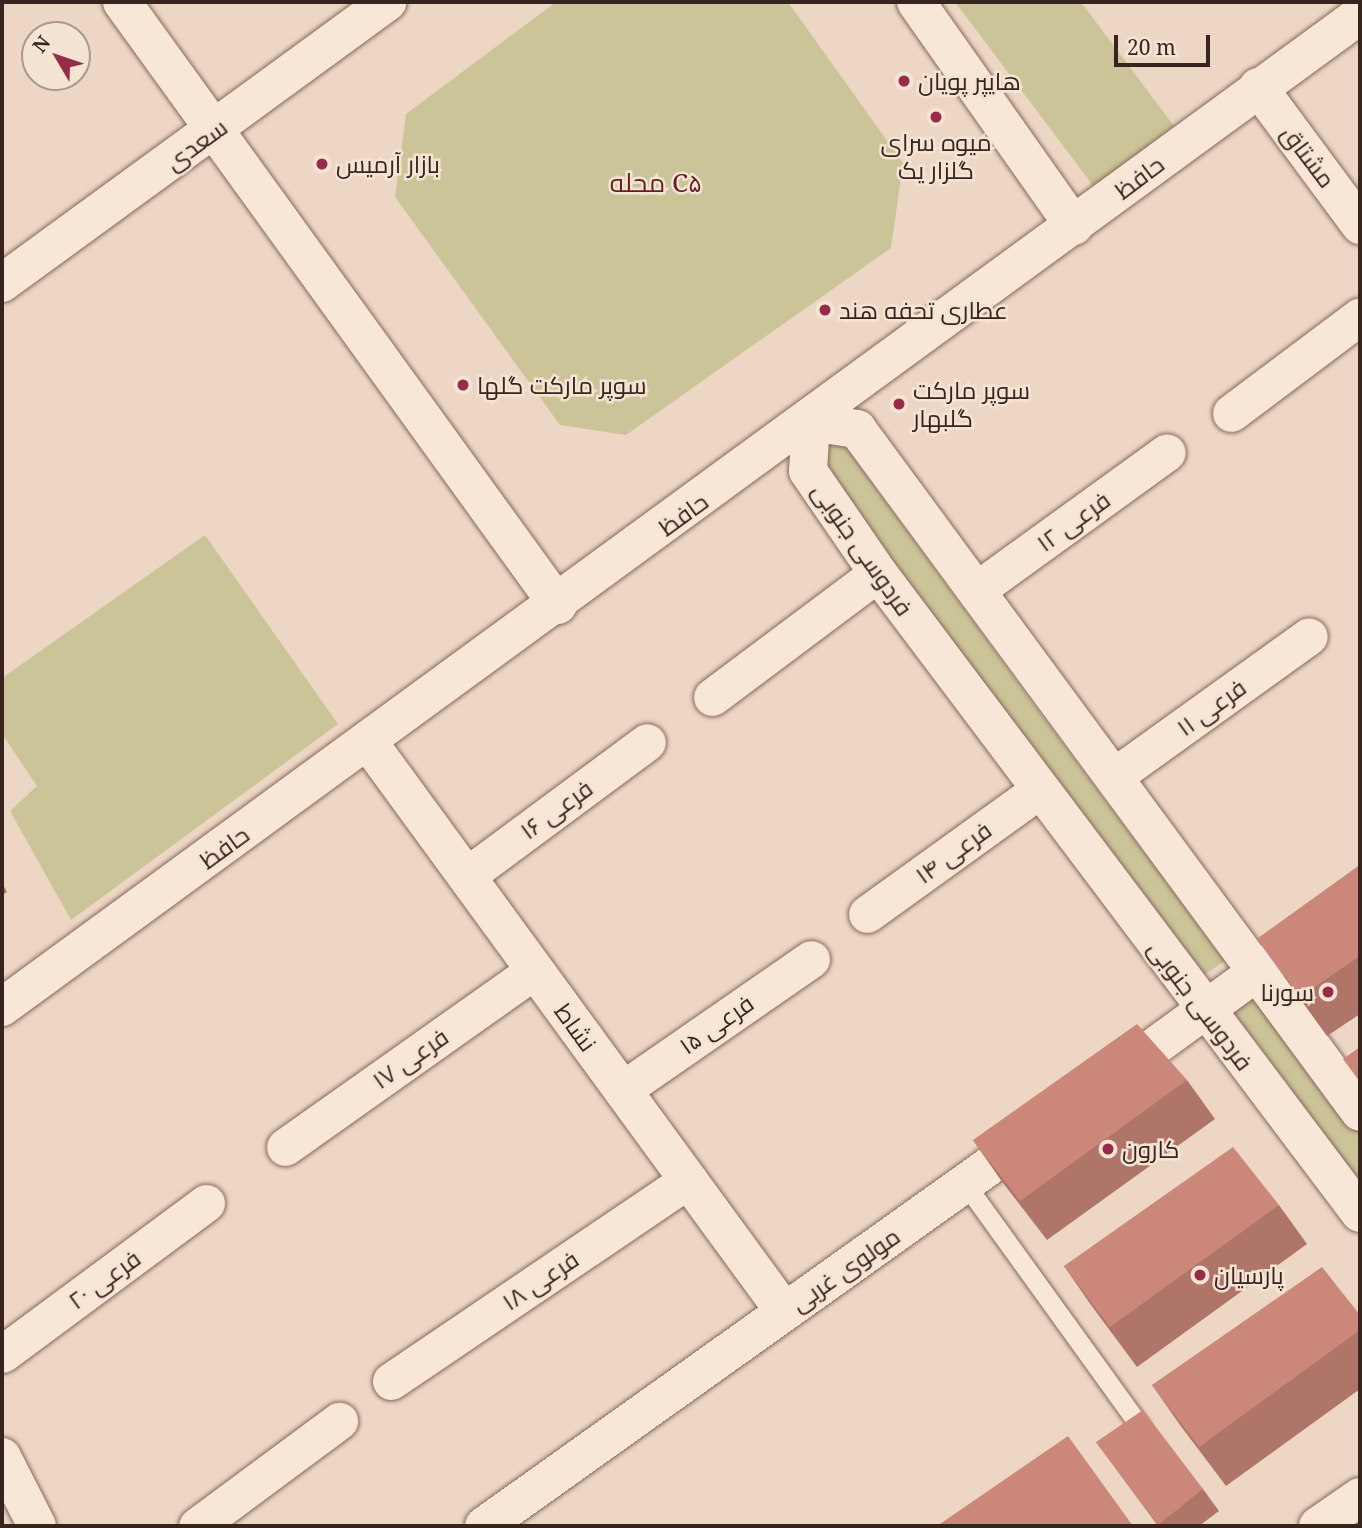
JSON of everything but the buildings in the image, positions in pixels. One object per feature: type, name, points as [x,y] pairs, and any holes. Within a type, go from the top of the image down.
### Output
[{"type":"street","points":[[121,2],[558,605]]},
{"type":"street","name":"سعدی","points":[[2,283],[215,131],[387,2]]},
{"type":"street","points":[[916,2],[1074,226]]},
{"type":"street","name":"حافظ","points":[[2,1007],[811,422],[1258,87],[1360,15]]},
{"type":"street","name":"مشتاق","points":[[1258,87],[1360,225]]},
{"type":"street","points":[[1231,413],[1360,316]]},
{"type":"street","points":[[811,422],[857,429],[978,589],[1360,1112]]},
{"type":"street","name":"فردوسی جنوبی","points":[[811,422],[808,471],[878,573],[1204,1010],[1360,1213]]},
{"type":"street","name":"فرعی ۱۲","points":[[978,589],[1167,452]]},
{"type":"street","points":[[712,697],[878,573]]},
{"type":"street","name":"فرعی ۱۱","points":[[1113,777],[1309,636]]},
{"type":"street","name":"فرعی ۱۶","points":[[466,876],[647,742]]},
{"type":"street","name":"نشاط","points":[[369,743],[784,1311]]},
{"type":"street","name":"فرعی ۱۴","points":[[867,914],[1039,790]]},
{"type":"street","name":"مولوی غربی","points":[[484,1526],[784,1311],[966,1185],[1360,897]]},
{"type":"street","name":"فرعی ۱۵","points":[[622,1090],[811,959]]},
{"type":"street","name":"فرعی ۱۷","points":[[285,1147],[535,970]]},
{"type":"street","name":"فرعی ۱۸","points":[[391,1381],[688,1180]]},
{"type":"street","name":"فرعی ۲۰","points":[[2,1354],[205,1203]]},
{"type":"street","points":[[197,1526],[339,1421]]},
{"type":"street","points":[[2,1457],[37,1526]]},
{"type":"street","points":[[1318,1526],[1360,1497]]},
{"type":"lane","points":[[966,1185],[1140,1426]]},
{"type":"shaded area","points":[[556,2],[788,2],[903,163],[891,248],[626,435],[560,425],[395,197],[406,114]]},
{"type":"shaded area","points":[[955,2],[1081,2],[1174,126],[1094,187]]},
{"type":"shaded area","points":[[840,439],[1225,961],[1198,979],[820,465],[822,443]]},
{"type":"shaded area","points":[[205,535],[338,724],[71,920],[10,811],[37,786],[2,734],[2,678]]},
{"type":"shaded area","points":[[1256,995],[1360,1132],[1360,1187],[1232,1011]]},
{"type":"place","name":"هایپر پویان","points":[[904,81]]},
{"type":"place","name":"میوه سرای گلزار یک","points":[[936,117]]},
{"type":"place","name":"بازار آرمیس","points":[[322,164]]},
{"type":"place","name":"عطاری تحفه هند","points":[[825,310]]},
{"type":"place","name":"سوپر مارکت گلها","points":[[463,385]]},
{"type":"place","name":"سوپر مارکت گلبهار","points":[[899,404]]},
{"type":"place","name":"سورنا","points":[[1328,992]]},
{"type":"place","name":"کارون","points":[[1108,1149]]},
{"type":"place","name":"پارسیان","points":[[1200,1275]]},
{"type":"district","name":"محله C۵","points":[[656,183]]}]
